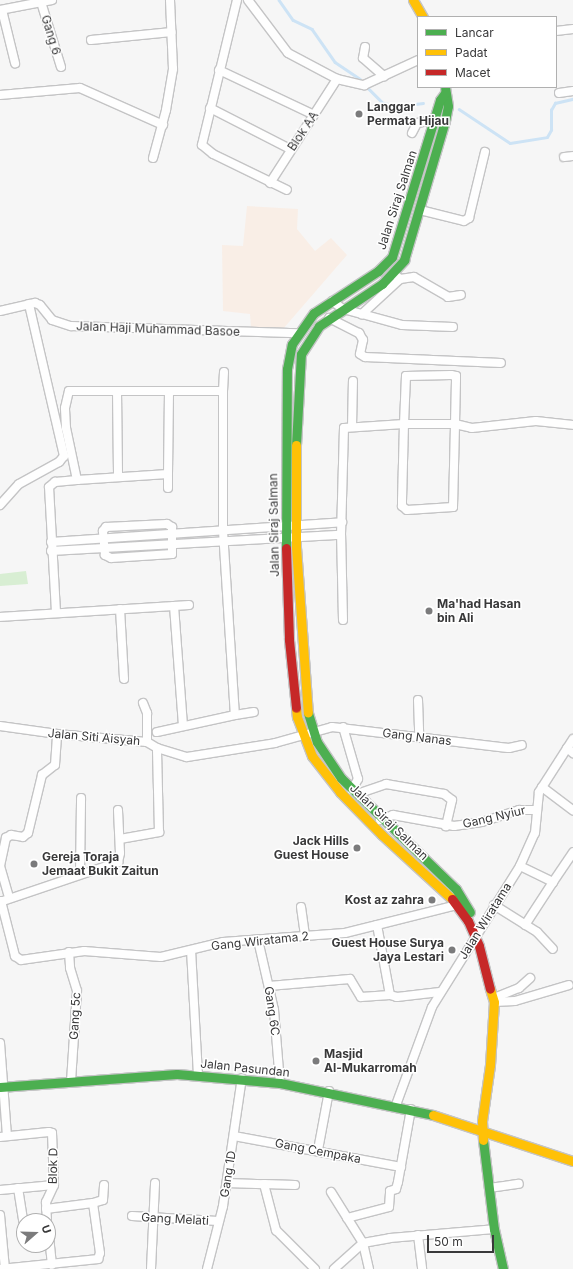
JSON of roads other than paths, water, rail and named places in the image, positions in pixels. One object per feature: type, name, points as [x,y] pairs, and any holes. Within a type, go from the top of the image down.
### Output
[{"type":"street","points":[[153,158],[162,125],[173,69],[170,0]]},
{"type":"street","points":[[237,0],[202,140],[205,149],[270,183],[287,190]]},
{"type":"street","points":[[248,0],[288,53],[337,79],[361,85],[417,60]]},
{"type":"street","points":[[413,0],[422,16]]},
{"type":"street","points":[[15,63],[1,10],[46,1]]},
{"type":"street","name":"Gang 6","points":[[46,1],[61,67]]},
{"type":"street","points":[[557,31],[573,29]]},
{"type":"street","points":[[91,40],[172,32]]},
{"type":"street","points":[[365,47],[362,58],[384,76]]},
{"type":"street","points":[[219,70],[314,115]]},
{"type":"street","name":"Blok AA","points":[[270,183],[290,149],[337,79]]},
{"type":"street","points":[[0,95],[80,88],[162,125]]},
{"type":"street","name":"Jalan Siraj Salman","points":[[445,90],[440,100],[394,254],[378,271],[332,301],[307,320],[292,344],[287,369],[285,538],[289,640],[295,711],[302,735],[312,756],[331,780],[374,828],[461,903]]},
{"type":"street","name":"Jalan Siraj Salman","points":[[445,90],[448,106],[445,121],[420,210],[397,277],[343,308],[329,318],[309,338],[299,363],[296,537],[306,708],[312,731],[327,759],[355,792],[453,885],[476,933],[494,1000],[490,1062],[482,1128],[494,1229],[503,1269]]},
{"type":"street","points":[[559,93],[573,91]]},
{"type":"street","points":[[210,108],[290,149]]},
{"type":"street","points":[[412,132],[417,123],[434,120],[445,121]]},
{"type":"street","points":[[420,210],[464,221],[469,218],[485,152]]},
{"type":"street","points":[[564,157],[573,156]]},
{"type":"street","points":[[362,314],[397,277],[414,278],[448,297],[461,295]]},
{"type":"street","points":[[332,301],[343,308],[402,325],[453,327]]},
{"type":"street","name":"Jalan Haji Muhammad Basoe","points":[[29,304],[38,303],[52,320],[71,326],[298,333]]},
{"type":"street","points":[[0,311],[29,304],[64,456],[59,462],[19,484],[0,505]]},
{"type":"street","points":[[329,318],[359,332],[363,340],[360,354],[365,357],[501,362]]},
{"type":"street","points":[[224,372],[223,542],[235,715]]},
{"type":"street","points":[[411,374],[456,376],[453,507],[407,510],[402,506],[404,424],[404,382],[406,376],[411,374]]},
{"type":"street","points":[[352,381],[352,427]]},
{"type":"street","points":[[77,480],[66,428],[66,394],[73,389],[169,392],[223,391]]},
{"type":"street","points":[[117,391],[118,477]]},
{"type":"street","points":[[168,488],[169,392]]},
{"type":"street","points":[[344,620],[341,535],[342,433],[344,428],[404,424],[455,424],[472,428],[521,421],[573,425]]},
{"type":"street","points":[[56,612],[51,547],[49,487],[55,482],[168,474]]},
{"type":"street","points":[[51,547],[103,539],[342,522]]},
{"type":"street","points":[[167,524],[171,526],[173,553],[168,556],[111,558],[105,556],[103,539],[106,527],[167,524]]},
{"type":"street","points":[[51,547],[104,548],[341,535]]},
{"type":"street","points":[[144,536],[145,545]]},
{"type":"street","points":[[0,617],[56,612],[190,605]]},
{"type":"street","points":[[174,606],[183,726]]},
{"type":"street","points":[[120,609],[124,679]]},
{"type":"street","points":[[418,700],[419,738]]},
{"type":"street","points":[[143,703],[147,713],[147,742]]},
{"type":"street","points":[[158,732],[254,712]]},
{"type":"street","name":"Jalan Siti Aisyah","points":[[0,726],[57,734],[147,742],[157,748],[187,757],[268,744],[312,731]]},
{"type":"street","name":"Gang Nanas","points":[[312,731],[326,727],[343,727],[419,738],[509,748],[522,745]]},
{"type":"street","points":[[343,727],[358,779],[355,792],[386,784],[444,794],[452,800],[446,826]]},
{"type":"street","points":[[10,898],[0,866],[6,838],[11,835],[23,837],[28,833],[42,775],[55,765],[57,734]]},
{"type":"street","name":"Jalan Wiratama","points":[[396,1105],[440,992],[476,933],[520,866],[535,833],[537,798],[542,787],[570,751],[573,739]]},
{"type":"street","points":[[120,839],[159,832],[157,748]]},
{"type":"street","points":[[542,787],[573,810]]},
{"type":"street","points":[[80,874],[81,798]]},
{"type":"street","name":"Gang Nyiur","points":[[382,819],[393,815],[446,826],[482,822],[526,809],[537,810]]},
{"type":"street","points":[[0,902],[118,862],[120,839],[118,810]]},
{"type":"street","points":[[374,828],[382,819]]},
{"type":"street","points":[[525,925],[573,852]]},
{"type":"street","points":[[520,866],[553,882]]},
{"type":"street","name":"Gang Wiratama 2","points":[[0,902],[17,959],[84,951],[156,957],[191,950],[218,942],[345,933],[461,903]]},
{"type":"street","points":[[494,905],[543,937],[553,949]]},
{"type":"street","points":[[300,907],[305,936]]},
{"type":"street","points":[[377,925],[390,995]]},
{"type":"street","name":"Gang 6C","points":[[258,940],[274,1010],[280,1082]]},
{"type":"street","points":[[191,950],[198,1075]]},
{"type":"street","name":"Gang 5c","points":[[69,952],[70,968],[77,991],[71,1081]]},
{"type":"street","points":[[494,1000],[519,988],[530,978]]},
{"type":"street","points":[[269,986],[350,979],[361,997],[390,995],[397,997],[440,992]]},
{"type":"street","points":[[494,1000],[515,1001],[569,985]]},
{"type":"street","points":[[0,1043],[3,1136]]},
{"type":"street","name":"Jalan Pasundan","points":[[2,1087],[132,1076],[198,1075],[280,1082],[396,1105],[482,1128],[573,1161]]},
{"type":"street","name":"Gang 1D","points":[[207,1269],[227,1184],[242,1078]]},
{"type":"street","points":[[318,1150],[329,1091]]},
{"type":"street","points":[[347,1218],[389,1207],[390,1191],[397,1186],[411,1109]]},
{"type":"street","name":"Blok D","points":[[3,1136],[52,1133],[54,1185],[47,1199],[46,1213]]},
{"type":"street","name":"Gang Cempaka","points":[[234,1136],[318,1150],[401,1167]]},
{"type":"street","points":[[151,1269],[152,1217],[155,1183]]},
{"type":"street","points":[[227,1184],[296,1185]]},
{"type":"street","points":[[264,1184],[276,1230],[315,1269]]},
{"type":"street","points":[[488,1188],[518,1184]]},
{"type":"street","points":[[0,1190],[54,1185]]},
{"type":"street","points":[[46,1209],[103,1200],[104,1185]]},
{"type":"street","points":[[18,1188],[22,1213]]},
{"type":"street","points":[[331,1192],[363,1243],[369,1269]]},
{"type":"street","points":[[0,1269],[93,1261],[99,1257],[93,1202]]},
{"type":"street","points":[[0,1215],[5,1269]]},
{"type":"street","name":"Gang Melati","points":[[132,1216],[218,1221]]},
{"type":"street","points":[[334,1269],[363,1243],[418,1235],[494,1229]]},
{"type":"street","points":[[418,1235],[422,1269]]},
{"type":"street","points":[[51,1253],[52,1265]]},
{"type":"waterway","points":[[279,0],[293,20],[312,29],[335,62],[360,79]]},
{"type":"waterway","points":[[368,88],[383,103],[399,106],[423,103]]},
{"type":"waterway","points":[[459,109],[510,143],[547,137],[551,130],[551,110],[555,103],[573,99]]},
{"type":"place","name":"Langgar Permata Hijau","points":[[359,114]]},
{"type":"place","name":"Ma'had Hasan bin Ali","points":[[429,611]]},
{"type":"place","name":"Jack Hills Guest House","points":[[357,848]]},
{"type":"place","name":"Gereja Toraja Jemaat Bukit Zaitun","points":[[34,864]]},
{"type":"place","name":"Kost az zahra","points":[[432,900]]},
{"type":"place","name":"Guest House Surya Jaya Lestari","points":[[452,950]]},
{"type":"place","name":"Masjid Al-Mukarromah","points":[[316,1061]]}]
